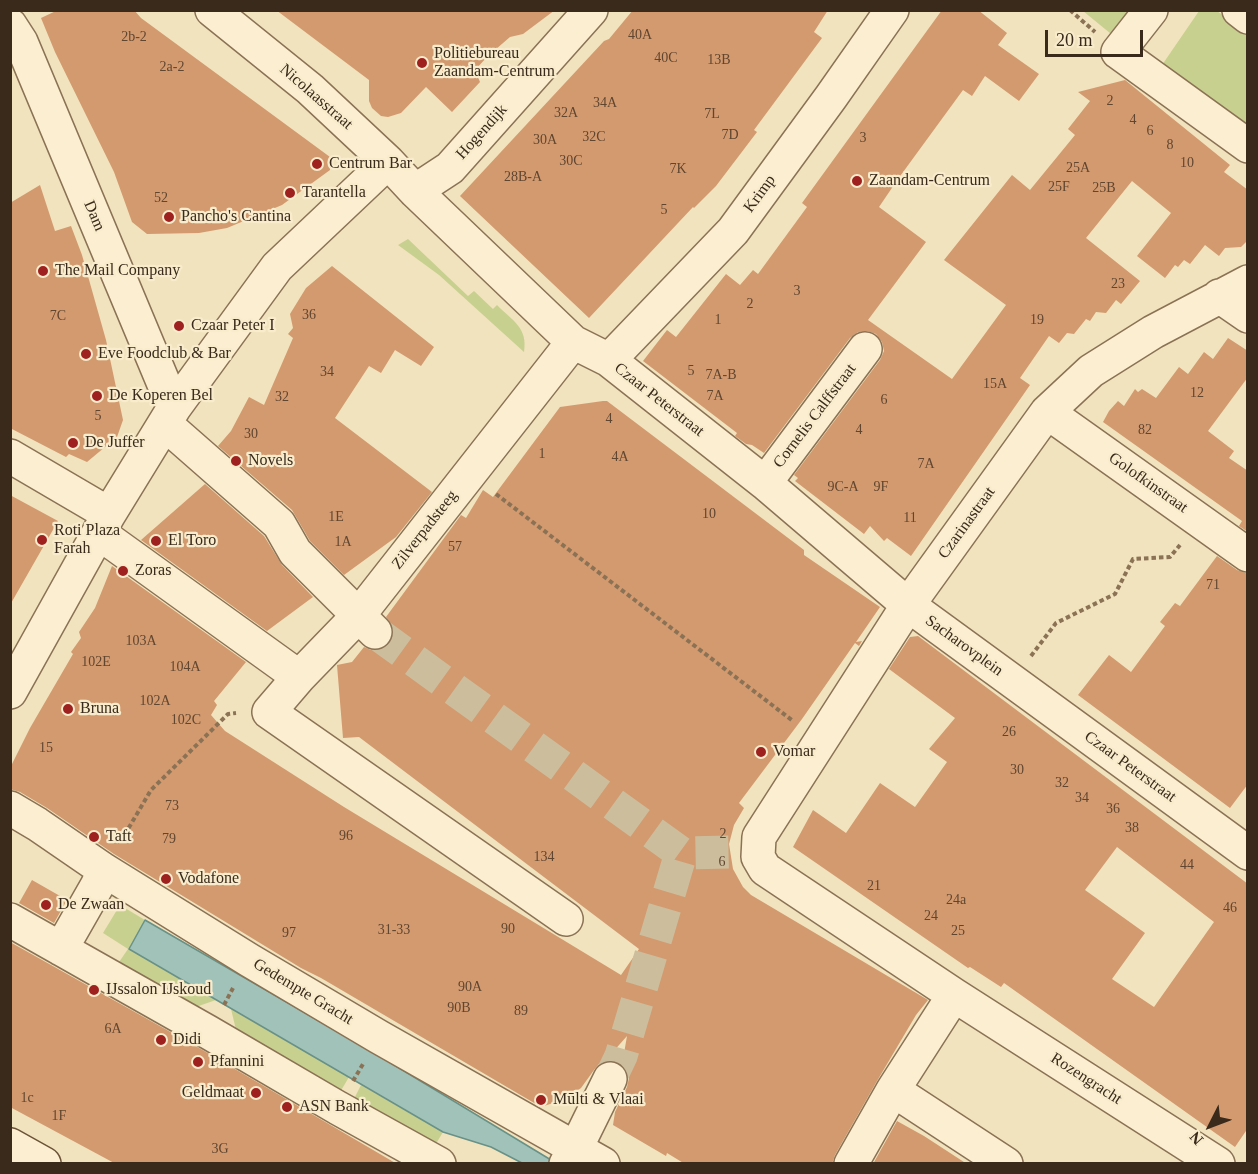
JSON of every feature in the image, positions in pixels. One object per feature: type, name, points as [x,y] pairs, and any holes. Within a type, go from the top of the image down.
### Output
[{"type":"street","name":"Nicolaasstraat","points":[[212,10],[310,90],[388,162],[415,191]]},
{"type":"street","name":"Hogendijk","points":[[415,191],[450,168],[591,10]]},
{"type":"street","name":"Krimp","points":[[609,360],[733,231],[892,10]]},
{"type":"street","points":[[1151,10],[1118,52],[1248,146]]},
{"type":"street","points":[[1239,10],[1248,17]]},
{"type":"street","name":"Dam","points":[[10,25],[21,42],[169,416]]},
{"type":"street","points":[[10,692],[104,523],[169,416],[277,267],[388,162]]},
{"type":"street","name":"Czaar Peterstraat","points":[[415,191],[573,342],[609,360],[765,483],[908,605]]},
{"type":"street","points":[[1233,289],[1248,316]]},
{"type":"street","name":"Czarinastraat","points":[[749,849],[908,605],[1047,412],[1091,371],[1153,332],[1233,289]]},
{"type":"street","name":"Zilverpadsteeg","points":[[269,712],[299,677],[367,624],[469,473],[573,342]]},
{"type":"street","name":"Cornelis Calffstraat","points":[[765,483],[866,349]]},
{"type":"street","name":"Golofkinstraat","points":[[1047,412],[1248,555]]},
{"type":"street","points":[[169,416],[279,524],[296,552],[367,624]]},
{"type":"street","points":[[10,456],[104,523],[299,677]]},
{"type":"street","name":"Sacharovplein","points":[[908,605],[1012,681]]},
{"type":"street","name":"Czaar Peterstraat","points":[[1012,681],[1248,854]]},
{"type":"street","points":[[269,712],[566,919]]},
{"type":"street","name":"Gedempte Gracht","points":[[10,808],[38,824],[100,878],[379,1037],[582,1158]]},
{"type":"street","name":"Rozengracht","points":[[749,849],[765,869],[954,995],[1218,1164]]},
{"type":"street","points":[[61,949],[100,878]]},
{"type":"street","points":[[10,920],[439,1164]]},
{"type":"street","points":[[851,1164],[893,1090],[954,995]]},
{"type":"street","points":[[582,1158],[610,1079]]},
{"type":"street","points":[[893,1090],[1006,1164]]},
{"type":"street","points":[[10,1145],[44,1164]]},
{"type":"path","points":[[469,473],[820,741]]},
{"type":"path","name":"Sacharovplein","points":[[1012,681],[1056,623],[1115,594],[1133,559],[1170,557],[1200,521]]},
{"type":"path","points":[[100,878],[151,790],[228,714],[269,712]]},
{"type":"green space","points":[[1083,11],[1136,11],[1116,38]]},
{"type":"green space","points":[[1199,11],[1217,11],[1247,32],[1247,124],[1162,65]]},
{"type":"green space","points":[[408,239],[468,296],[474,291],[493,309],[497,305],[514,321],[524,337],[524,352],[439,275],[398,245]]},
{"type":"green space","points":[[120,905],[145,920],[129,949],[216,1000],[190,1009],[117,965],[128,949],[103,933]]},
{"type":"green space","points":[[231,1009],[349,1077],[339,1094],[237,1034]]},
{"type":"green space","points":[[361,1085],[443,1132],[434,1147],[353,1101]]},
{"type":"water","points":[[145,920],[371,1051],[556,1163],[522,1163],[491,1147],[443,1132],[129,949]]},
{"type":"building","points":[[58,10],[134,10],[141,18],[330,157],[330,170],[282,205],[227,228],[199,233],[147,234],[132,222],[114,172],[55,52],[41,18]]},
{"type":"building","points":[[276,10],[555,10],[523,34],[510,37],[488,56],[475,70],[480,82],[452,112],[426,87],[401,113],[388,117],[381,116],[372,108],[369,101],[369,80]]},
{"type":"building","points":[[633,10],[828,10],[814,32],[822,38],[754,130],[757,132],[716,186],[693,207],[589,318],[460,196],[604,41],[609,39]]},
{"type":"building","points":[[942,10],[978,10],[1007,33],[998,45],[1039,74],[1019,101],[985,76],[972,96],[963,90],[898,179],[879,207],[926,242],[868,320],[952,379],[1006,305],[944,260],[1012,175],[1030,190],[1075,135],[1068,129],[1090,101],[1078,92],[1125,80],[1230,165],[1224,172],[1248,190],[1248,240],[1241,247],[1225,248],[1219,256],[1205,245],[1190,264],[1184,260],[1178,267],[1175,265],[1165,278],[1137,256],[1171,213],[1132,181],[1086,238],[1140,281],[1121,304],[1116,300],[1106,313],[1096,312],[1090,321],[1086,319],[1074,334],[1067,333],[1059,343],[1049,336],[1020,378],[1030,385],[911,556],[887,538],[884,541],[870,526],[864,534],[795,481],[798,478],[794,475],[880,360],[884,351],[882,342],[876,334],[868,331],[858,332],[850,338],[764,453],[735,436],[737,433],[643,361],[667,330],[676,337],[726,274],[740,285],[753,270],[758,274],[807,207],[802,203]]},
{"type":"building","points":[[40,185],[55,231],[71,226],[82,255],[106,340],[123,420],[117,437],[87,462],[69,454],[66,457],[10,428],[10,203]]},
{"type":"building","points":[[332,266],[434,347],[421,366],[395,350],[381,373],[369,366],[335,418],[432,492],[396,537],[344,575],[310,541],[292,510],[218,446],[231,431],[249,397],[264,405],[293,338],[288,334],[293,328],[290,314],[306,288]]},
{"type":"building","points":[[1228,338],[1248,351],[1248,377],[1208,431],[1234,451],[1229,458],[1248,471],[1248,532],[1239,526],[1242,521],[1103,422],[1118,401],[1124,406],[1135,389],[1138,392],[1142,389],[1156,398],[1179,367],[1188,374],[1204,352],[1213,359]]},
{"type":"building","points":[[607,401],[804,550],[804,555],[880,607],[856,642],[862,641],[859,646],[855,643],[739,803],[744,808],[734,825],[729,844],[733,869],[743,887],[751,895],[928,1000],[916,1015],[877,1081],[832,1164],[685,1164],[667,1153],[666,1156],[613,1125],[615,1112],[629,1078],[622,1065],[627,1036],[604,1062],[599,1064],[581,1088],[565,1099],[541,1107],[301,968],[114,854],[47,808],[20,792],[10,789],[10,768],[30,728],[73,654],[71,652],[81,638],[79,632],[95,608],[112,566],[246,662],[214,701],[217,705],[211,715],[225,731],[344,807],[621,975],[639,949],[359,737],[343,738],[337,665],[352,662],[364,647],[379,650],[389,645],[393,636],[393,628],[386,617],[461,515],[466,518],[483,490],[493,497],[560,407]]},
{"type":"building","points":[[205,484],[264,536],[282,565],[313,597],[267,631],[141,540]]},
{"type":"building","points":[[10,495],[58,521],[10,605]]},
{"type":"building","points":[[1217,556],[1237,570],[1248,574],[1248,784],[1230,808],[1078,695],[1109,655],[1131,672],[1165,626],[1160,622],[1175,603],[1180,606]]},
{"type":"building","points":[[918,636],[1248,884],[1248,1128],[1235,1147],[1004,983],[1001,987],[970,967],[968,968],[793,847],[813,810],[846,833],[880,783],[915,807],[947,762],[929,749],[955,718],[889,669],[910,637]],"holes":[[[1117,847],[1214,922],[1154,1007],[1112,979],[1145,933],[1085,890]]]},
{"type":"building","name":"De Zwaan","points":[[32,880],[67,900],[54,923],[19,903]]},
{"type":"building","points":[[10,942],[199,1048],[397,1164],[116,1164],[10,1107]]},
{"type":"building","points":[[897,1121],[924,1136],[967,1164],[873,1164]]},
{"type":"tunnel","points":[[375,632],[681,853],[730,852]]},
{"type":"tunnel","points":[[610,1079],[621,1056],[681,853]]},
{"type":"place","name":"Politiebureau Zaandam-Centrum","points":[[422,63]]},
{"type":"place","name":"Centrum Bar","points":[[317,164]]},
{"type":"place","name":"Zaandam-Centrum","points":[[857,181]]},
{"type":"place","name":"Tarantella","points":[[290,193]]},
{"type":"place","name":"Pancho's Cantina","points":[[169,217]]},
{"type":"place","name":"The Mail Company","points":[[43,271]]},
{"type":"place","name":"Czaar Peter I","points":[[179,326]]},
{"type":"place","name":"Eve Foodclub & Bar","points":[[86,354]]},
{"type":"place","name":"De Koperen Bel","points":[[97,396]]},
{"type":"place","name":"De Juffer","points":[[73,443]]},
{"type":"place","name":"Novels","points":[[236,461]]},
{"type":"place","name":"Roti Plaza Farah","points":[[42,540]]},
{"type":"place","name":"El Toro","points":[[156,541]]},
{"type":"place","name":"Zoras","points":[[123,571]]},
{"type":"place","name":"Bruna","points":[[68,709]]},
{"type":"place","name":"Vomar","points":[[761,752]]},
{"type":"place","name":"Taft","points":[[94,837]]},
{"type":"place","name":"Vodafone","points":[[166,879]]},
{"type":"place","name":"De Zwaan","points":[[46,905]]},
{"type":"place","name":"IJssalon IJskoud","points":[[94,990]]},
{"type":"place","name":"Didi","points":[[161,1040]]},
{"type":"place","name":"Pfannini","points":[[198,1062]]},
{"type":"place","name":"Geldmaat","points":[[256,1093]]},
{"type":"place","name":"Mūlti & Vlaai","points":[[541,1100]]},
{"type":"place","name":"ASN Bank","points":[[287,1107]]}]
